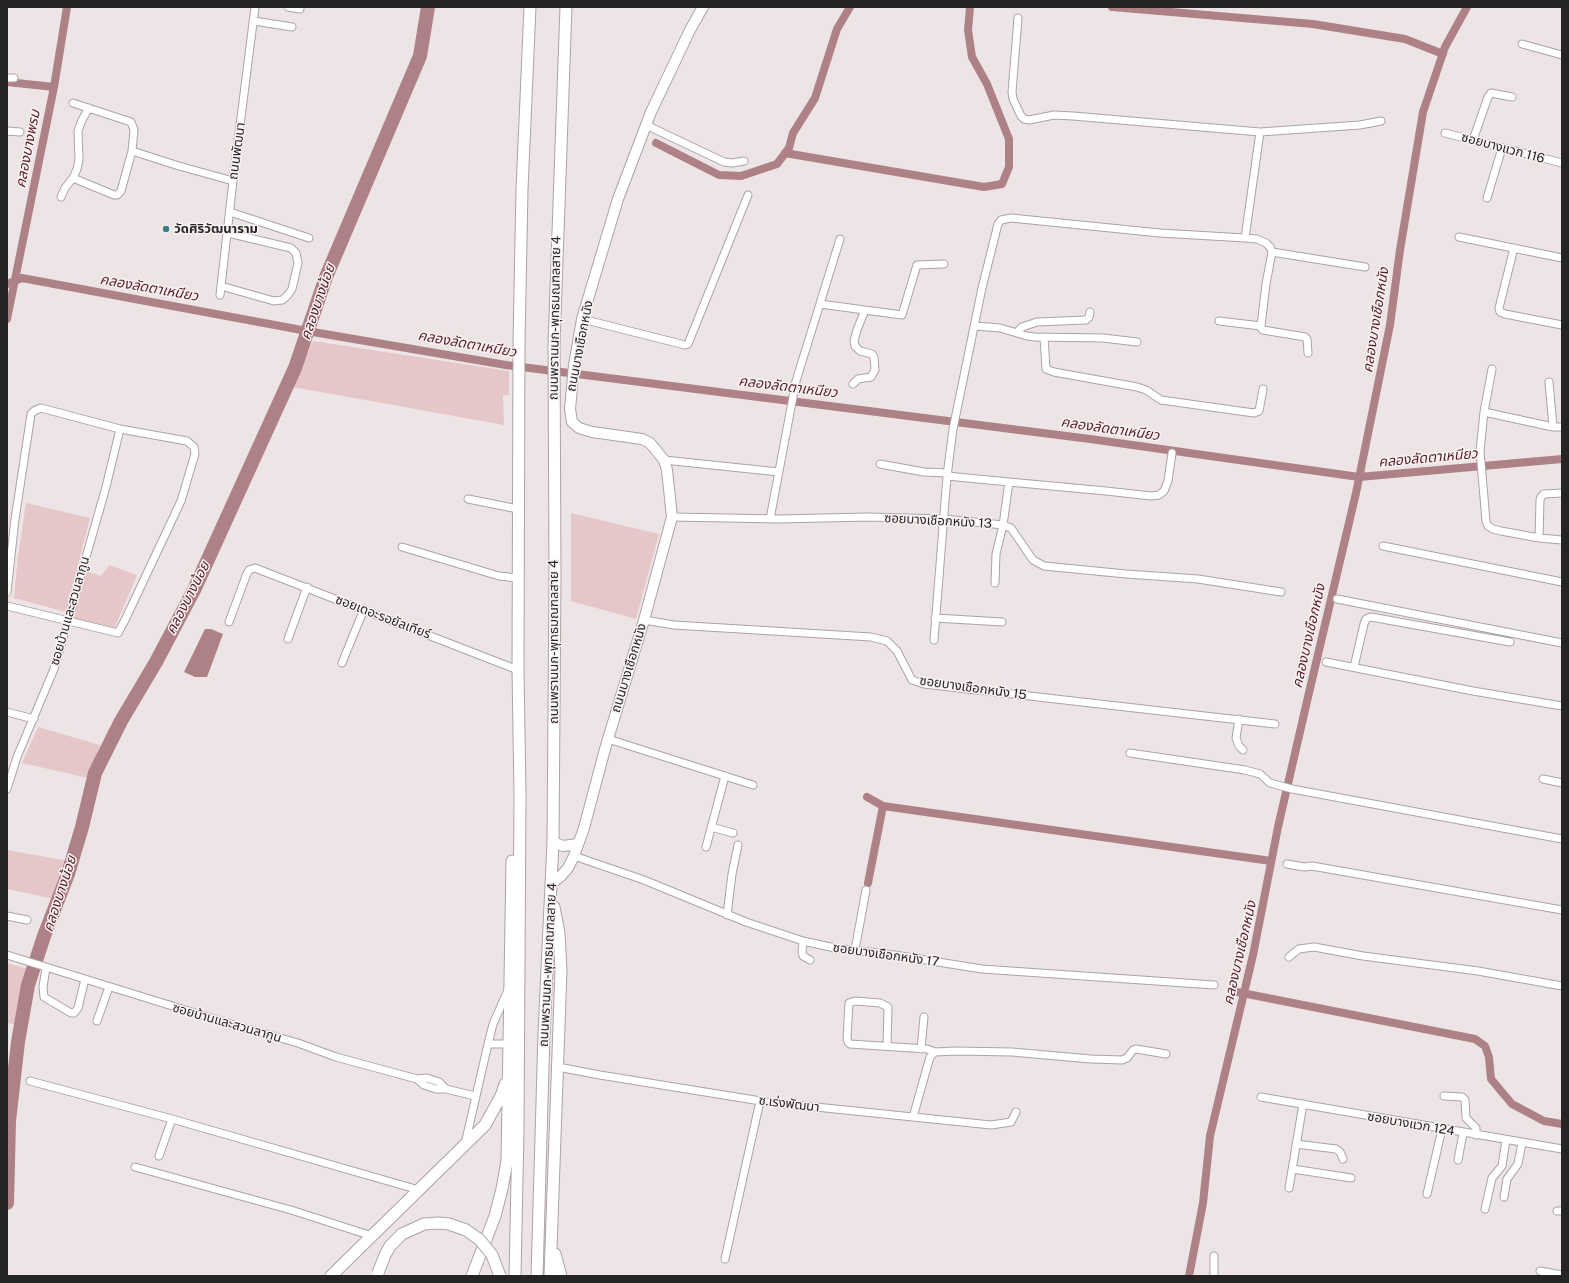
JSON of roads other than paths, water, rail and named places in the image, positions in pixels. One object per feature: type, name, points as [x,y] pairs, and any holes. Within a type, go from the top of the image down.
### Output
[{"type":"main road","name":"ถนนพรานนก-พุทธมณฑลสาย 4","points":[[537,1276],[541,1131],[553,842],[555,584],[553,401],[566,7]]},
{"type":"main road","points":[[564,52],[572,7]]},
{"type":"main road","name":"ถนนพรานนก-พุทธมณฑลสาย 4","points":[[515,1276],[518,1131],[520,795],[518,670],[519,341],[522,189],[529,8]]},
{"type":"main road","points":[[472,1276],[495,1216],[505,1174],[512,866],[520,795]]},
{"type":"main road","points":[[550,1276],[558,1066],[560,950],[558,920],[551,899]]},
{"type":"main road","points":[[331,1276],[464,1148],[485,1125],[494,1111],[506,1082],[508,1065]]},
{"type":"main road","points":[[378,1274],[387,1250],[402,1234],[424,1224],[439,1223],[449,1224],[466,1230],[480,1240],[492,1255],[500,1276]]},
{"type":"main road","points":[[552,1234],[556,1262],[560,1276]]},
{"type":"street","name":"ถนนพัฒนา","points":[[220,295],[255,7]]},
{"type":"street","points":[[288,7],[300,9]]},
{"type":"street","name":"ถนนบางเชือกหนัง","points":[[552,882],[561,876],[568,868],[584,828],[672,517],[668,470],[664,460],[650,443],[642,439],[592,432],[579,428],[572,422],[570,409],[571,383],[574,365],[582,319],[618,199],[646,125],[670,71],[703,7]]},
{"type":"street","points":[[1018,18],[1012,92],[1013,99],[1024,119],[1029,120],[1054,115],[1073,116],[1260,132],[1360,125],[1381,121]]},
{"type":"street","points":[[254,21],[292,27]]},
{"type":"street","points":[[1522,44],[1562,55]]},
{"type":"street","points":[[1473,140],[1488,97],[1491,93],[1512,97]]},
{"type":"street","points":[[73,103],[131,122],[134,130],[132,151],[121,191],[114,195],[73,178]]},
{"type":"street","points":[[61,197],[65,188],[73,178],[78,166],[78,131],[89,108]]},
{"type":"street","points":[[646,125],[724,162],[732,164],[744,161]]},
{"type":"street","points":[[7,131],[20,132]]},
{"type":"street","points":[[1245,238],[1260,132]]},
{"type":"street","name":"ซอยบางแวก 116","points":[[1445,133],[1562,163]]},
{"type":"street","points":[[1487,198],[1502,148]]},
{"type":"street","points":[[132,151],[233,181]]},
{"type":"street","points":[[582,319],[686,345],[688,344],[748,195]]},
{"type":"street","points":[[230,212],[309,238]]},
{"type":"street","points":[[934,640],[947,475],[953,429],[982,288],[996,230],[998,224],[1002,220],[1006,218],[1160,233],[1257,239],[1266,243],[1272,252],[1261,328],[1263,330],[1305,337],[1307,339],[1308,353]]},
{"type":"street","points":[[221,286],[274,301],[282,300],[292,289],[298,263],[296,253],[291,248],[228,233]]},
{"type":"street","points":[[1459,237],[1562,258]]},
{"type":"street","points":[[770,519],[792,396],[803,355],[840,239]]},
{"type":"street","points":[[1514,248],[1499,308],[1500,312],[1562,325]]},
{"type":"street","points":[[1272,252],[1365,268]]},
{"type":"street","points":[[820,304],[902,315],[917,265],[944,264]]},
{"type":"street","points":[[853,384],[858,380],[871,376],[875,370],[874,357],[872,354],[857,349],[854,341],[865,310]]},
{"type":"street","points":[[1017,332],[1022,327],[1037,322],[1086,320],[1089,317],[1090,312]]},
{"type":"street","points":[[1219,321],[1261,326]]},
{"type":"street","points":[[975,326],[1000,328],[1027,336],[1103,338],[1137,342]]},
{"type":"street","points":[[1044,337],[1046,369],[1054,372],[1137,387],[1146,390],[1161,400],[1254,413],[1259,412],[1263,389]]},
{"type":"street","points":[[1492,369],[1484,412],[1480,452],[1486,520],[1488,526],[1493,530],[1539,538],[1562,540]]},
{"type":"street","points":[[1549,382],[1553,428]]},
{"type":"street","points":[[7,592],[15,519],[31,414],[34,411],[41,408],[120,429],[186,441],[194,447],[195,454],[181,501],[118,633],[7,606]]},
{"type":"street","points":[[1484,412],[1553,428],[1562,427]]},
{"type":"street","name":"ซอยบ้านและสวนลากูน","points":[[7,789],[17,757],[54,669],[106,487],[120,429]]},
{"type":"street","points":[[880,464],[947,475],[1151,496],[1159,495],[1164,492],[1168,481],[1172,453]]},
{"type":"street","points":[[664,460],[779,472]]},
{"type":"street","points":[[995,583],[996,554],[1003,525],[1009,482]]},
{"type":"street","points":[[1539,538],[1541,497],[1544,494],[1562,493]]},
{"type":"street","points":[[468,500],[518,509]]},
{"type":"street","name":"ซอยบางเชือกหนัง 13","points":[[672,517],[770,519],[867,517],[944,519],[1003,525],[1011,528],[1033,560],[1044,566],[1198,579],[1281,592]]},
{"type":"street","points":[[1383,546],[1562,582]]},
{"type":"street","points":[[402,547],[498,576],[518,578]]},
{"type":"street","name":"ซอยเดอะรอยัลเทียร์","points":[[229,622],[249,570],[254,568],[364,609],[518,670]]},
{"type":"street","points":[[288,639],[307,587]]},
{"type":"street","points":[[1337,599],[1562,643]]},
{"type":"street","points":[[342,663],[364,609]]},
{"type":"street","points":[[935,618],[1002,622]]},
{"type":"street","points":[[1354,667],[1366,619],[1372,618],[1510,642]]},
{"type":"street","name":"ซอยบางเชือกหนัง 15","points":[[644,620],[682,625],[871,637],[887,641],[897,651],[912,680],[924,684],[1275,724]]},
{"type":"street","points":[[1326,662],[1473,691],[1562,706]]},
{"type":"street","points":[[7,712],[34,719]]},
{"type":"street","points":[[1238,719],[1236,738],[1239,746],[1243,750]]},
{"type":"street","points":[[608,739],[753,785]]},
{"type":"street","points":[[1130,753],[1245,770],[1260,774],[1270,783],[1283,786],[1562,839]]},
{"type":"street","points":[[706,847],[725,776]]},
{"type":"street","points":[[1543,779],[1562,782]]},
{"type":"street","points":[[711,827],[733,833]]},
{"type":"street","points":[[553,842],[563,846],[578,844]]},
{"type":"street","points":[[727,915],[732,874],[738,845]]},
{"type":"street","name":"ซอยบางเชือกหนัง 17","points":[[574,856],[644,880],[727,915],[803,941],[835,948],[894,955],[982,969],[1214,985]]},
{"type":"street","points":[[1287,864],[1304,867],[1312,866],[1562,910]]},
{"type":"street","points":[[855,950],[866,890]]},
{"type":"street","points":[[7,916],[27,920]]},
{"type":"street","points":[[803,941],[803,956],[810,960]]},
{"type":"street","points":[[1289,957],[1299,948],[1314,947],[1363,956],[1478,971],[1562,986]]},
{"type":"street","name":"ซอยบ้านและสวนลากูน","points":[[7,955],[38,966],[298,1043],[336,1057],[417,1079],[427,1078],[439,1082],[446,1089],[475,1096]]},
{"type":"street","points":[[46,968],[43,987],[44,997],[71,1013],[76,1012],[78,1008],[85,979]]},
{"type":"street","points":[[97,1021],[109,987]]},
{"type":"street","points":[[464,1148],[488,1044],[494,1024],[509,987]]},
{"type":"street","points":[[887,1046],[888,1007],[880,1002],[855,1001],[849,1003],[848,1042],[854,1044],[921,1049],[935,1052],[956,1050],[1012,1052],[1091,1059],[1122,1060],[1127,1058],[1133,1050],[1136,1049],[1166,1054]]},
{"type":"street","points":[[921,1049],[924,1017]]},
{"type":"street","points":[[488,1044],[509,1044]]},
{"type":"street","points":[[913,1117],[930,1057],[935,1052]]},
{"type":"street","name":"ซ.เร่งพัฒนา","points":[[558,1066],[600,1075],[760,1101],[913,1117],[996,1125],[1011,1122],[1016,1112]]},
{"type":"street","points":[[30,1081],[172,1119],[420,1190]]},
{"type":"street","points":[[1444,1096],[1462,1097],[1465,1100],[1466,1118],[1476,1128],[1476,1135]]},
{"type":"street","name":"ซอยบางแวก 124","points":[[1261,1097],[1562,1150]]},
{"type":"street","points":[[725,1259],[760,1101]]},
{"type":"street","points":[[1289,1188],[1304,1104]]},
{"type":"street","points":[[159,1156],[172,1119]]},
{"type":"street","points":[[1427,1194],[1442,1129]]},
{"type":"street","points":[[1458,1160],[1463,1133]]},
{"type":"street","points":[[1485,1209],[1492,1178],[1502,1166],[1506,1140]]},
{"type":"street","points":[[1504,1198],[1507,1179],[1518,1164],[1522,1143]]},
{"type":"street","points":[[1296,1144],[1336,1150],[1340,1152],[1343,1159]]},
{"type":"street","points":[[135,1167],[291,1210],[372,1236]]},
{"type":"street","points":[[1293,1169],[1351,1178]]},
{"type":"street","points":[[1214,1256],[1214,1276]]},
{"type":"street","points":[[1540,1271],[1562,1275]]},
{"type":"waterway","name":"คลองบางพรม","points":[[7,319],[54,87],[67,7]]},
{"type":"waterway","name":"คลองบางน้อย","points":[[7,1203],[9,1121],[18,1042],[28,985],[44,936],[68,874],[82,827],[95,773],[121,721],[156,662],[194,590],[295,368],[326,277],[420,56],[428,7]]},
{"type":"waterway","points":[[656,143],[719,175],[741,176],[777,164],[789,148],[793,133],[815,98],[837,29],[850,7]]},
{"type":"waterway","points":[[785,153],[984,187],[1002,184],[1009,167],[1009,139],[987,84],[972,57],[968,30],[970,7]]},
{"type":"waterway","points":[[1112,7],[1313,24],[1405,39],[1443,54]]},
{"type":"waterway","name":"คลองบางเชือกหนัง","points":[[1189,1276],[1203,1203],[1210,1136],[1253,955],[1278,827],[1356,493],[1390,325],[1400,250],[1423,112],[1445,47],[1467,7]]},
{"type":"waterway","points":[[7,82],[54,87]]},
{"type":"waterway","name":"คลองลัดตาเหนียว","points":[[7,284],[22,278],[307,331],[506,365],[1090,439],[1359,477],[1562,459]]},
{"type":"waterway","points":[[867,797],[883,806],[1271,861]]},
{"type":"waterway","points":[[868,883],[883,806]]},
{"type":"waterway","points":[[1237,992],[1475,1039],[1485,1046],[1489,1057],[1491,1079],[1512,1104],[1544,1121],[1562,1124]]},
{"type":"place","name":"วัดศิริวัฒนาราม","points":[[166,229]]}]
